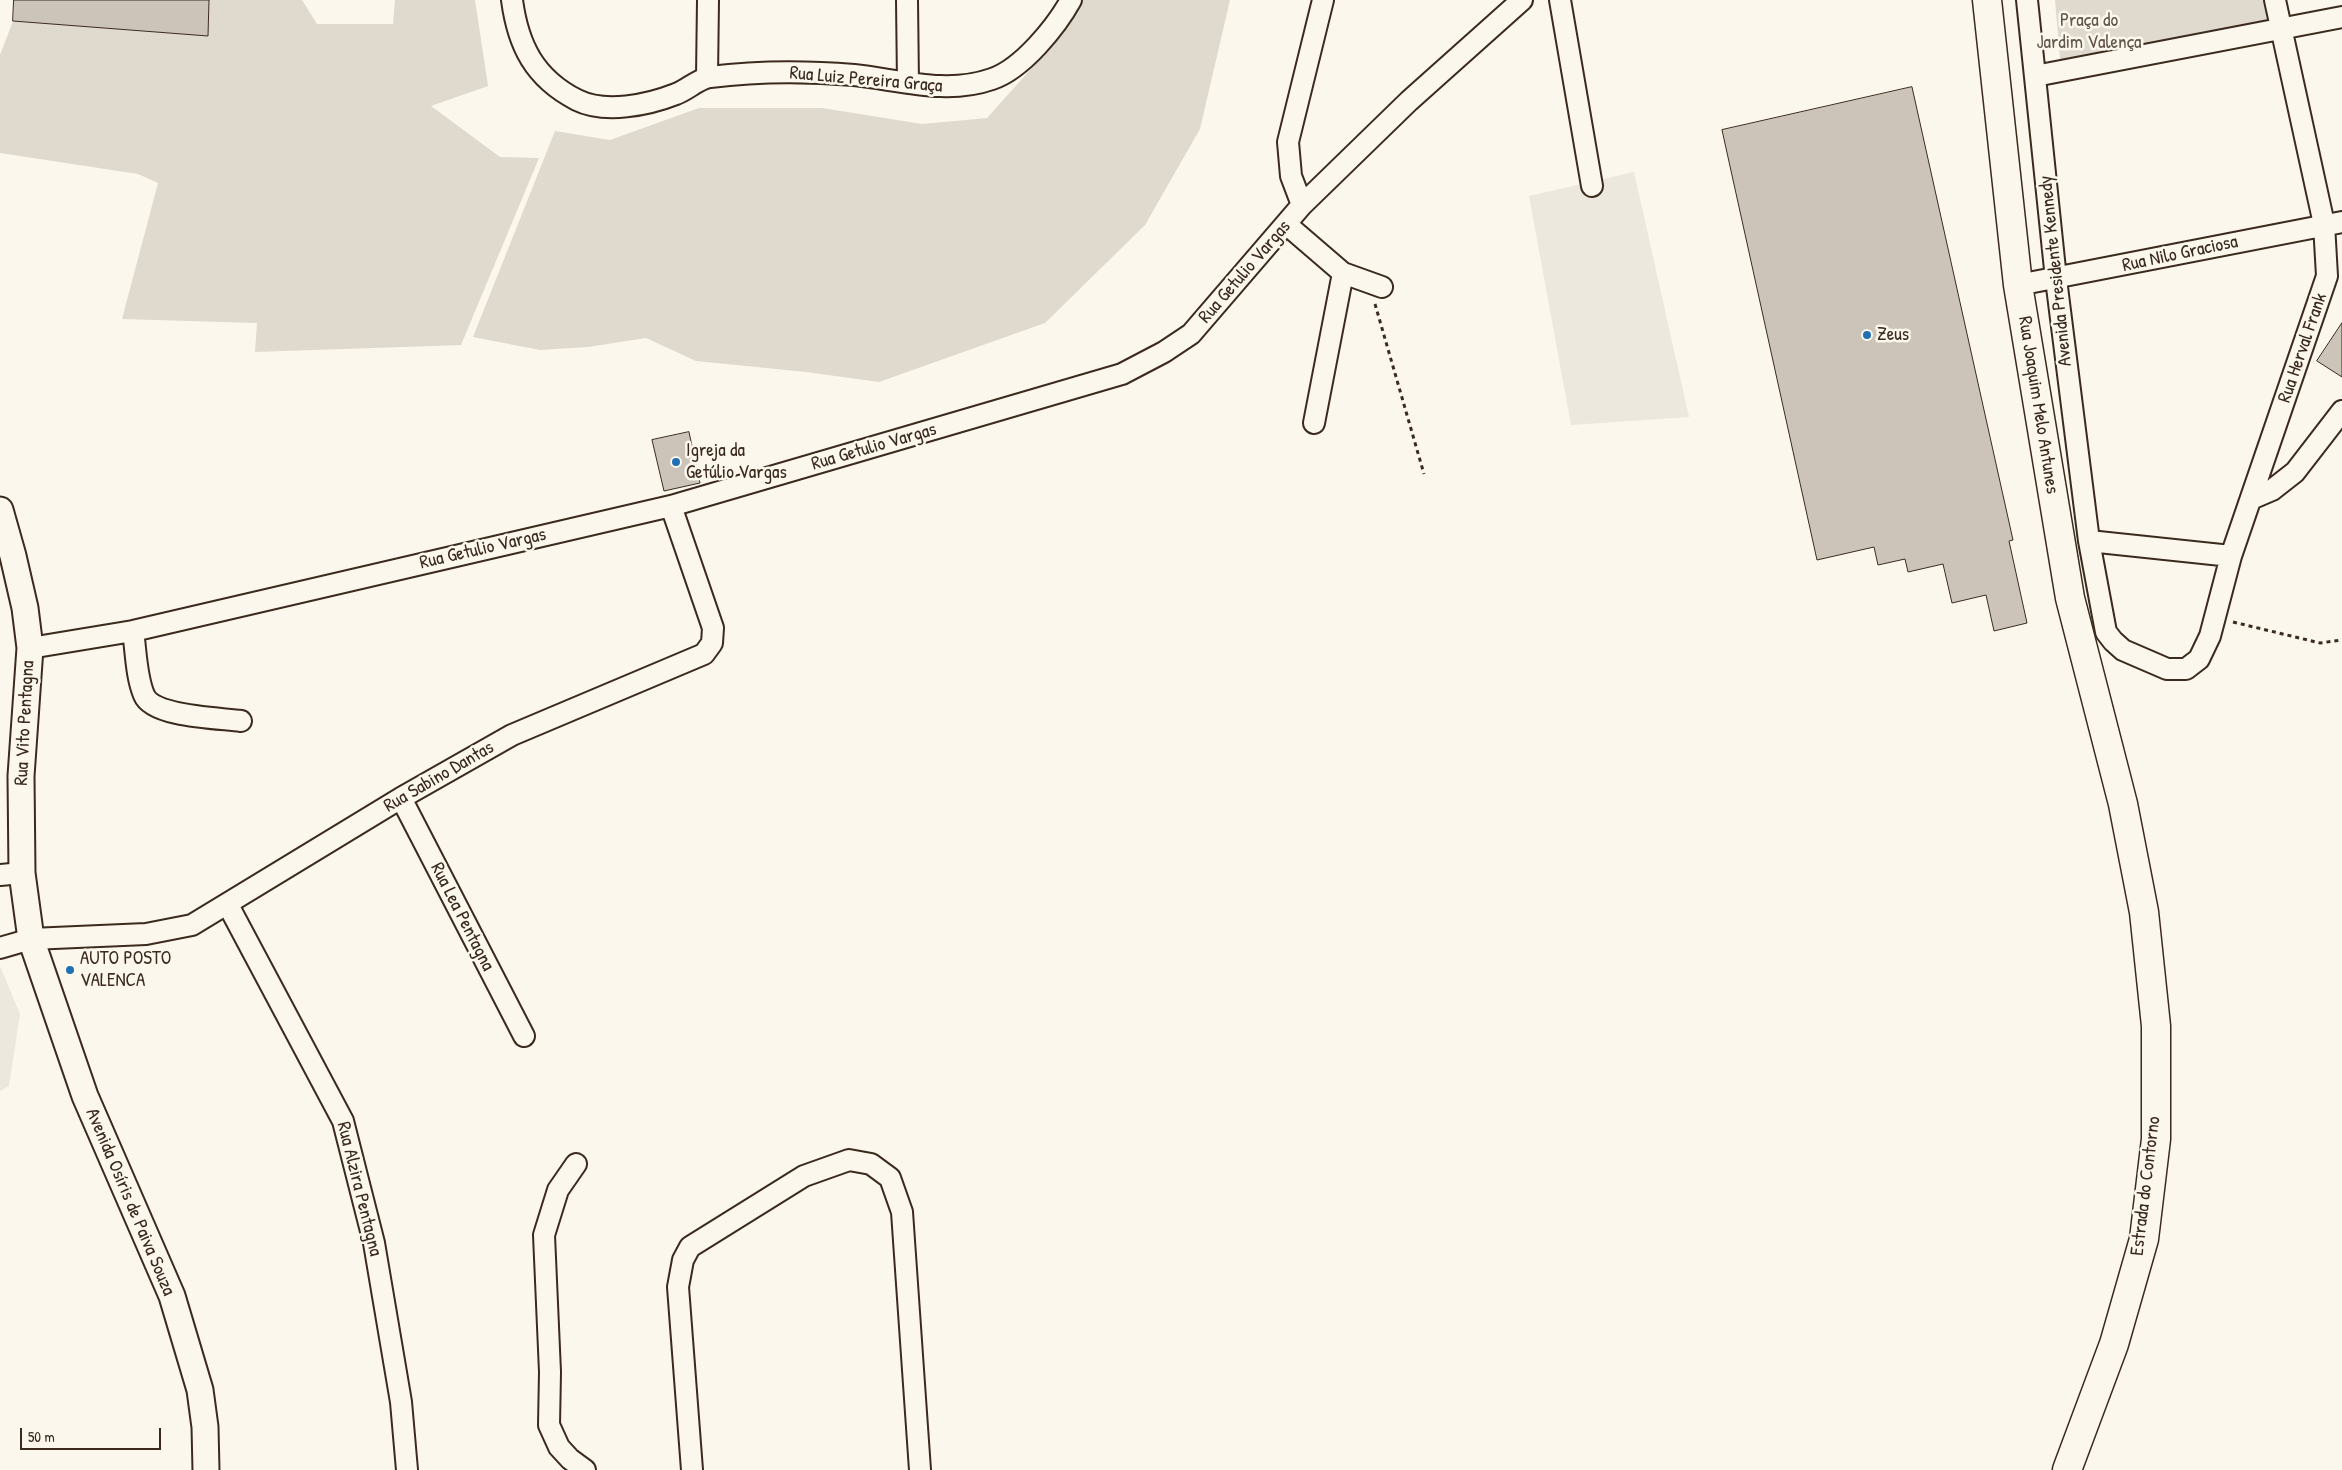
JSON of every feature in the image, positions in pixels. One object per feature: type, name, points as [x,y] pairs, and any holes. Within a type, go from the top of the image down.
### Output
[{"type":"main road","name":"Rua Joaquim Melo Antunes","points":[[1987,0],[2018,285],[2070,598],[2123,804]]},
{"type":"main road","name":"Estrada do Contorno","points":[[2067,1470],[2114,1344],[2144,1239],[2156,1139],[2156,1026],[2144,912],[2123,804]]},
{"type":"street","name":"Rua Luiz Pereira Graça","points":[[512,0],[518,37],[528,57],[553,84],[578,101],[611,108],[644,104],[677,94],[707,77],[805,72],[854,75],[950,87],[993,79],[1030,55],[1063,14],[1071,0]]},
{"type":"street","points":[[707,77],[708,0]]},
{"type":"street","points":[[907,0],[908,83]]},
{"type":"street","points":[[1302,205],[1291,176],[1288,142],[1323,0]]},
{"type":"street","name":"Rua Getulio Vargas","points":[[30,648],[132,631],[671,506],[1122,374],[1164,352],[1191,334],[1302,205],[1409,102],[1522,0]]},
{"type":"street","points":[[1560,0],[1592,186]]},
{"type":"street","name":"Avenida Presidente Kennedy","points":[[2027,0],[2056,279],[2089,541],[2106,632],[2113,642],[2138,657],[2167,669],[2186,669],[2199,659]]},
{"type":"street","name":"Rua Herval Frank","points":[[2199,659],[2210,636],[2231,556],[2328,276],[2333,223],[2280,28],[2275,0]]},
{"type":"street","points":[[2035,76],[2342,17]]},
{"type":"street","name":"Rua Nilo Graciosa","points":[[2018,285],[2333,223]]},
{"type":"street","points":[[1286,224],[1343,273],[1376,285]]},
{"type":"street","points":[[1314,423],[1343,273]]},
{"type":"street","points":[[2251,499],[2272,490],[2295,472],[2342,411]]},
{"type":"street","name":"Rua Sabino Dantas","points":[[0,948],[31,939],[146,934],[192,925],[228,905],[401,798],[512,735],[704,654],[712,643],[714,628],[671,506]]},
{"type":"street","name":"Rua Vito Pentagna","points":[[0,510],[25,608],[30,648],[21,776],[11,874],[31,939]]},
{"type":"street","points":[[2089,541],[2231,556]]},
{"type":"street","points":[[132,631],[142,687],[149,702],[162,709],[179,714],[241,721]]},
{"type":"street","name":"Rua Lea Pentagna","points":[[401,798],[524,1036]]},
{"type":"street","name":"Rua Alzira Pentagna","points":[[228,905],[343,1121],[374,1243],[401,1402],[407,1470]]},
{"type":"street","name":"Avenida Osíris de Paiva Souza","points":[[31,939],[85,1096],[172,1296],[200,1390],[205,1427],[206,1470]]},
{"type":"street","points":[[692,1470],[678,1288],[683,1260],[690,1247],[804,1176],[849,1160],[871,1164],[890,1178],[902,1212],[920,1470]]},
{"type":"street","points":[[576,1164],[558,1190],[544,1235],[550,1372],[549,1425],[559,1447],[570,1459],[585,1470]]},
{"type":"path","points":[[1376,285],[1424,474]]},
{"type":"path","points":[[2216,617],[2320,644],[2342,640]]},
{"type":"shaded area","points":[[1634,172],[1689,417],[1571,425],[1529,196]]},
{"type":"shaded area","points":[[0,966],[20,1014],[9,1086],[0,1091]]},
{"type":"green space","points":[[209,0],[302,0],[317,24],[393,24],[395,0],[475,0],[488,86],[431,106],[500,157],[539,158],[461,345],[255,352],[257,323],[122,319],[158,183],[138,174],[0,153],[0,55],[13,21],[208,36]]},
{"type":"green space","points":[[1082,0],[1230,0],[1200,129],[1145,225],[1045,323],[879,382],[806,372],[696,361],[646,338],[588,347],[540,350],[473,337],[555,131],[610,140],[699,108],[822,108],[922,124],[987,118],[1064,32]]},
{"type":"green space","name":"Praça do Jardim Valença","points":[[2055,0],[2271,0],[2276,25],[2061,69]]},
{"type":"building","points":[[14,0],[209,0],[208,36],[13,21]]},
{"type":"building","name":"Zeus","points":[[1912,87],[2013,540],[2009,541],[2027,623],[1994,631],[1986,595],[1952,603],[1943,564],[1908,572],[1905,559],[1878,565],[1874,547],[1817,560],[1722,130]]},
{"type":"building","points":[[2342,323],[2342,377],[2317,361]]},
{"type":"building","name":"Igreja da Getúlio Vargas","points":[[689,432],[700,483],[664,491],[652,440]]},
{"type":"place","name":"Zeus","points":[[1867,335]]},
{"type":"place","name":"Igreja da Getúlio Vargas","points":[[676,462]]},
{"type":"place","name":"AUTO POSTO VALENCA","points":[[70,970]]}]
